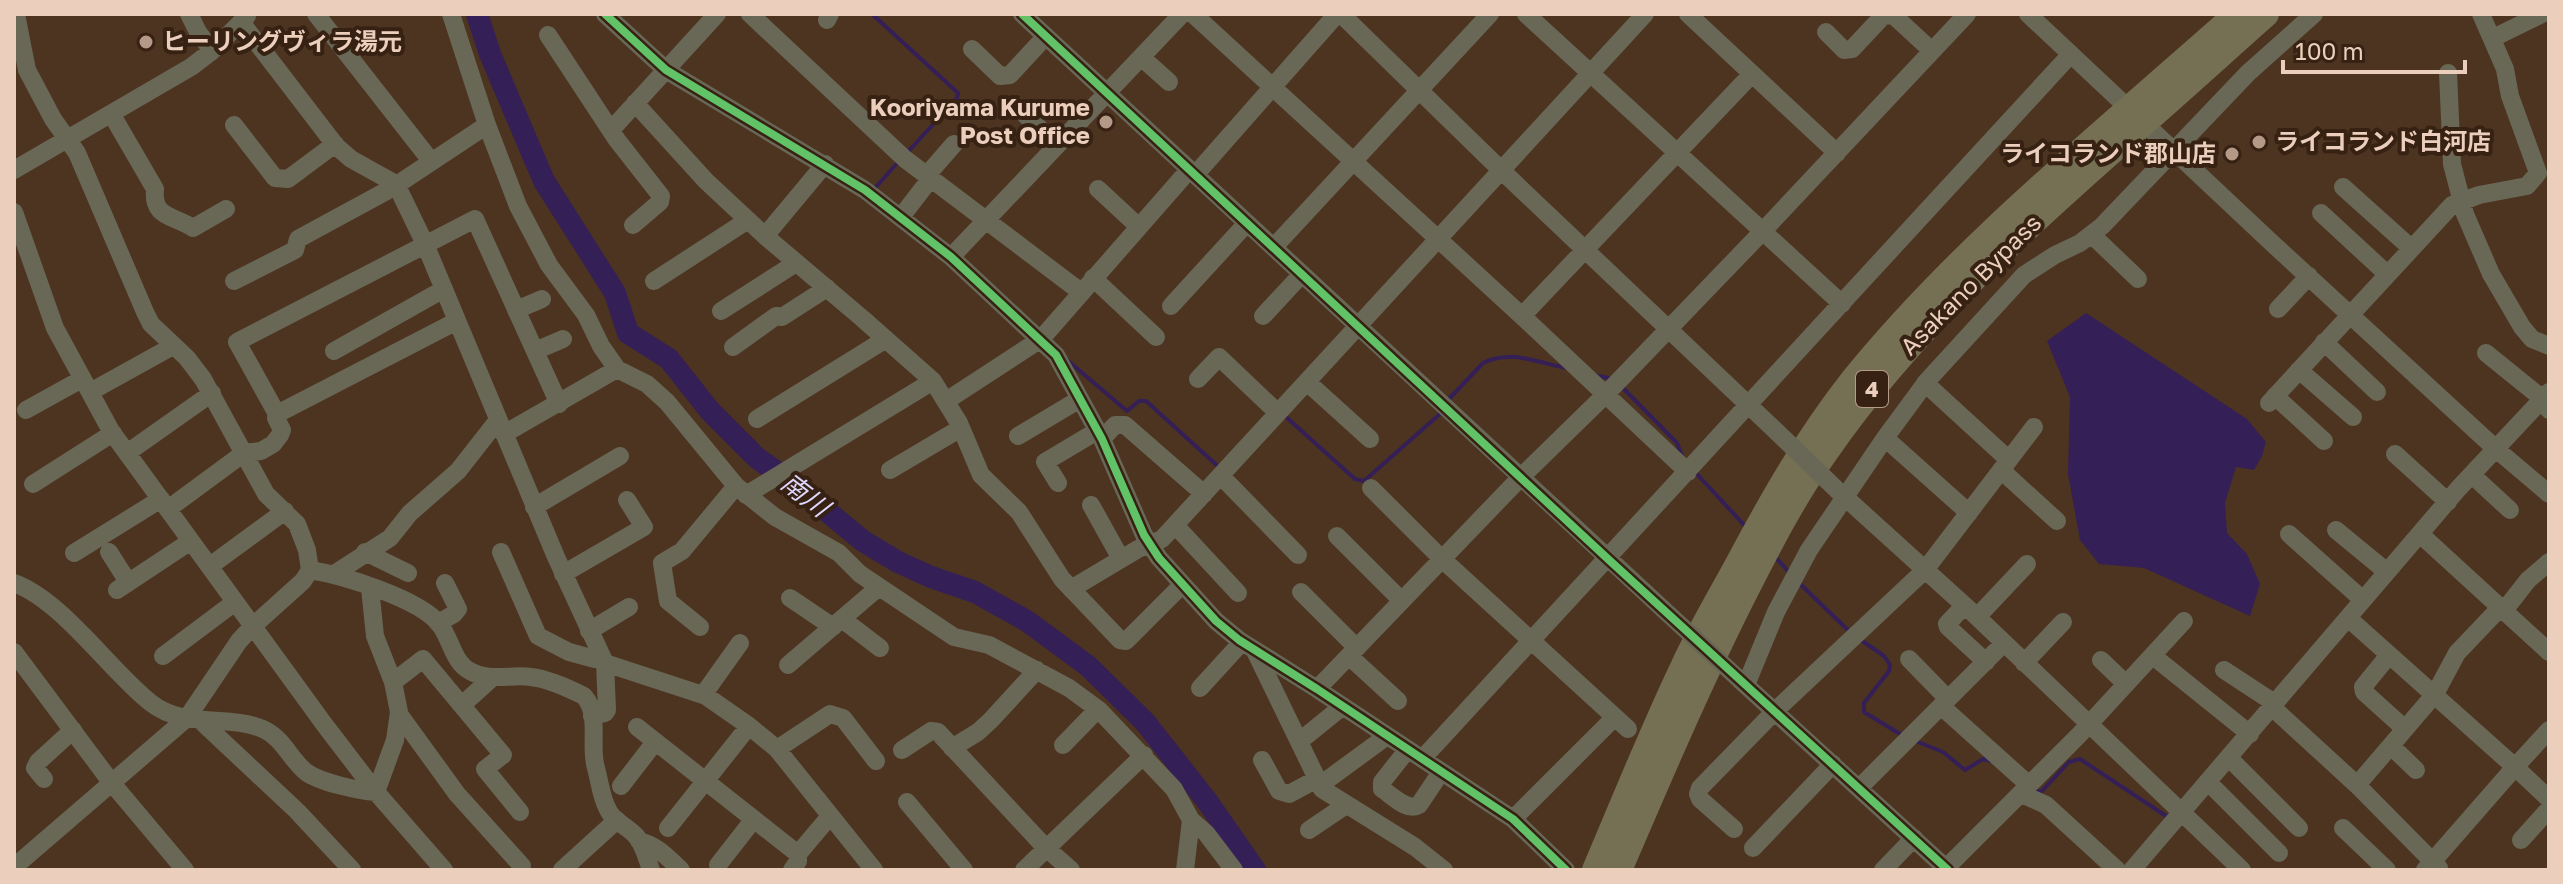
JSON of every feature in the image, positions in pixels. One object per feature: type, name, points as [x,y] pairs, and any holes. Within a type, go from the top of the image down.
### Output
[{"type":"highway","name":"Asakano Bypass","points":[[1619,870],[1701,680],[1783,518],[1825,453],[1868,394],[1923,331],[2237,14]]},
{"type":"highway","name":"Asakano Bypass","points":[[1595,870],[1684,664],[1769,505],[1810,440],[1853,381],[1909,315],[1976,248],[2266,14]]},
{"type":"street","points":[[16,14],[27,70],[53,119],[77,153],[151,324],[193,365],[212,393],[266,494],[297,524],[307,550],[310,570],[303,581],[236,644],[194,720],[19,855]]},
{"type":"street","points":[[189,14],[212,51]]},
{"type":"street","points":[[316,14],[431,161]]},
{"type":"street","points":[[451,14],[487,125],[518,206],[549,265],[586,315],[601,346],[617,369],[647,384],[667,402],[741,490],[775,517],[839,553],[860,574],[954,637],[989,645],[1069,688],[1098,709],[1179,796],[1191,820],[1206,833],[1234,870]]},
{"type":"street","points":[[611,130],[717,14]]},
{"type":"street","points":[[750,14],[905,159],[986,220],[1087,285],[1156,337]]},
{"type":"street","points":[[1022,14],[1946,869],[2089,724],[2184,621]]},
{"type":"street","points":[[951,257],[1182,14]]},
{"type":"street","points":[[1193,14],[1688,472]]},
{"type":"street","points":[[946,401],[1041,339],[1139,227],[1339,14],[2242,870]]},
{"type":"street","points":[[1274,247],[1490,14]]},
{"type":"street","points":[[1526,14],[1842,304]]},
{"type":"street","points":[[1071,589],[1162,539],[1645,14]]},
{"type":"street","points":[[1688,14],[1837,153]]},
{"type":"street","points":[[1317,689],[1762,232],[1967,14]]},
{"type":"street","points":[[2028,14],[2496,449],[2549,494]]},
{"type":"street","points":[[1743,683],[1787,591],[1840,492],[1925,383],[2024,275],[2092,235],[2248,73],[2314,14]]},
{"type":"street","points":[[2324,441],[2272,400],[2448,209],[2461,201],[2527,186],[2538,173],[2510,96],[2505,69],[2481,14]]},
{"type":"street","points":[[2493,38],[2542,14]]},
{"type":"street","points":[[1826,32],[1844,50],[1852,49],[1883,16],[1893,15],[1932,51]]},
{"type":"street","points":[[614,17],[666,70],[865,190],[951,257],[1041,339],[1056,355],[1080,399],[1150,545],[1182,585],[1222,626],[1513,819],[1566,870]]},
{"type":"street","points":[[14,169],[174,78],[212,51],[245,18],[335,144],[351,159],[396,184],[425,244],[563,574],[604,660],[607,710],[592,716]]},
{"type":"street","points":[[548,35],[611,130],[661,196],[660,202],[633,225]]},
{"type":"street","points":[[972,49],[1000,76],[1010,75],[1046,36]]},
{"type":"street","points":[[1441,772],[1414,808],[1382,789],[1382,782],[1532,640],[1608,559],[2071,54]]},
{"type":"street","points":[[1141,57],[1169,82]]},
{"type":"street","points":[[2448,73],[2452,164],[2461,201],[2484,259],[2522,327],[2532,339],[2549,346]]},
{"type":"street","points":[[1522,316],[1752,74]]},
{"type":"street","points":[[635,103],[706,181],[933,381],[961,428],[981,475],[1019,512],[1071,589],[1124,642],[1182,585]]},
{"type":"street","points":[[1014,104],[1057,145]]},
{"type":"street","points":[[112,115],[155,189],[153,201],[159,211],[193,228],[226,209]]},
{"type":"street","points":[[234,125],[275,178],[288,179],[335,144]]},
{"type":"street","points":[[234,281],[295,250],[298,239],[396,184],[487,125]]},
{"type":"street","points":[[904,213],[954,144]]},
{"type":"street","points":[[765,236],[825,164]]},
{"type":"street","points":[[2343,187],[2411,248]]},
{"type":"street","points":[[1098,189],[1139,227]]},
{"type":"street","points":[[14,212],[55,328],[113,433],[376,792],[440,869]]},
{"type":"street","points":[[2321,213],[2387,274]]},
{"type":"street","points":[[74,553],[164,504],[244,453],[266,449],[280,435],[282,430],[277,414],[237,342],[475,219],[559,404]]},
{"type":"street","points":[[654,281],[748,220]]},
{"type":"street","points":[[1171,306],[1247,223]]},
{"type":"street","points":[[2092,235],[2138,279]]},
{"type":"street","points":[[721,311],[796,263]]},
{"type":"street","points":[[1263,316],[1302,274]]},
{"type":"street","points":[[2278,309],[2309,276]]},
{"type":"street","points":[[733,347],[776,316],[782,317],[827,288]]},
{"type":"street","points":[[334,351],[444,289]]},
{"type":"street","points":[[516,310],[542,299]]},
{"type":"street","points":[[277,414],[457,321]]},
{"type":"street","points":[[535,351],[563,339]]},
{"type":"street","points":[[757,419],[886,339]]},
{"type":"street","points":[[2324,342],[2377,392]]},
{"type":"street","points":[[26,410],[173,346]]},
{"type":"street","points":[[2132,870],[2448,502],[2496,449],[2547,400],[2486,353]]},
{"type":"street","points":[[1198,379],[1219,357],[1278,413]]},
{"type":"street","points":[[334,574],[393,535],[410,513],[458,471],[489,428],[501,427],[559,404],[617,369]]},
{"type":"street","points":[[2299,370],[2353,417]]},
{"type":"street","points":[[700,627],[668,601],[662,563],[682,551],[741,490],[813,454],[933,381]]},
{"type":"street","points":[[1307,382],[1370,439]]},
{"type":"street","points":[[1925,383],[2057,521]]},
{"type":"street","points":[[127,453],[212,393]]},
{"type":"street","points":[[1018,436],[1080,399]]},
{"type":"street","points":[[1058,483],[1045,462],[1115,425],[1125,425],[1204,494]]},
{"type":"street","points":[[1734,829],[1700,799],[1698,790],[1775,711],[1925,570],[2034,427]]},
{"type":"street","points":[[890,470],[961,428]]},
{"type":"street","points":[[33,484],[113,433]]},
{"type":"street","points":[[1885,438],[1969,513]]},
{"type":"street","points":[[2395,454],[2448,502]]},
{"type":"street","points":[[534,507],[620,456]]},
{"type":"street","points":[[2472,475],[2510,510]]},
{"type":"street","points":[[1221,476],[1298,555]]},
{"type":"street","points":[[1371,488],[1442,559],[1621,723],[1513,819]]},
{"type":"street","points":[[563,574],[644,527],[627,500]]},
{"type":"street","points":[[1091,505],[1121,559]]},
{"type":"street","points":[[210,566],[285,511]]},
{"type":"street","points":[[1175,525],[1238,593]]},
{"type":"street","points":[[2336,530],[2387,572]]},
{"type":"street","points":[[2289,534],[2363,600]]},
{"type":"street","points":[[2420,534],[2549,652]]},
{"type":"street","points":[[1337,536],[1402,601]]},
{"type":"street","points":[[109,552],[123,586],[191,541]]},
{"type":"street","points":[[365,552],[408,573]]},
{"type":"street","points":[[501,552],[538,636],[569,652],[604,660],[703,695],[749,726],[777,749],[874,870]]},
{"type":"street","points":[[2357,785],[2435,694],[2457,653],[2549,562]]},
{"type":"street","points":[[1986,662],[1947,624],[1970,612],[2027,564]]},
{"type":"street","points":[[310,570],[334,574],[408,601],[438,623],[466,668],[473,673],[493,677],[531,676],[582,695],[588,701],[592,716],[595,731],[593,760],[606,806],[639,841],[651,870]]},
{"type":"street","points":[[14,583],[25,587],[63,616],[158,708],[194,720],[248,724],[266,730],[312,776],[376,792]]},
{"type":"street","points":[[438,623],[458,609],[445,583]]},
{"type":"street","points":[[788,665],[879,587]]},
{"type":"street","points":[[370,588],[375,636],[393,682],[399,714],[395,740],[376,792]]},
{"type":"street","points":[[1301,592],[1398,701]]},
{"type":"street","points":[[790,598],[880,648]]},
{"type":"street","points":[[163,656],[235,602]]},
{"type":"street","points":[[589,631],[629,607]]},
{"type":"street","points":[[2348,618],[2549,799]]},
{"type":"street","points":[[2024,663],[2063,622]]},
{"type":"street","points":[[703,695],[740,643]]},
{"type":"street","points":[[1859,788],[2004,643]]},
{"type":"street","points":[[1200,688],[1248,646]]},
{"type":"street","points":[[1248,646],[1322,779],[1322,789],[1415,847],[1444,870]]},
{"type":"street","points":[[14,652],[111,782],[185,870]]},
{"type":"street","points":[[2389,655],[2363,687],[2364,692],[2405,729]]},
{"type":"street","points":[[2153,656],[2250,734]]},
{"type":"street","points":[[393,682],[423,659],[503,755],[485,769],[520,812]]},
{"type":"street","points":[[1909,659],[1945,703],[2025,789],[2117,870]]},
{"type":"street","points":[[2101,660],[2126,684]]},
{"type":"street","points":[[952,748],[978,732],[1037,670]]},
{"type":"street","points":[[2224,670],[2274,706],[2357,785],[2433,867],[2549,730]]},
{"type":"street","points":[[462,705],[493,677]]},
{"type":"street","points":[[1306,736],[1343,706]]},
{"type":"street","points":[[1063,745],[1098,709]]},
{"type":"street","points":[[399,714],[462,800],[522,866]]},
{"type":"street","points":[[777,749],[830,714],[843,718],[876,761]]},
{"type":"street","points":[[194,720],[297,811],[352,870]]},
{"type":"street","points":[[668,828],[749,726]]},
{"type":"street","points":[[637,727],[754,819],[795,862],[830,816]]},
{"type":"street","points":[[44,779],[35,768],[38,762],[73,730]]},
{"type":"street","points":[[902,750],[931,731],[938,732],[1044,846],[1071,870]]},
{"type":"street","points":[[1262,760],[1279,791],[1289,794],[1322,779],[1387,736]]},
{"type":"street","points":[[621,786],[655,742]]},
{"type":"street","points":[[2391,746],[2416,770]]},
{"type":"street","points":[[1024,870],[1144,755]]},
{"type":"street","points":[[2229,758],[2299,828]]},
{"type":"street","points":[[1753,848],[1833,764]]},
{"type":"street","points":[[2208,782],[2279,853]]},
{"type":"street","points":[[907,802],[964,870]]},
{"type":"street","points":[[1309,830],[1346,805]]},
{"type":"street","points":[[2521,840],[2549,809]]},
{"type":"street","points":[[718,865],[754,819]]},
{"type":"street","points":[[562,870],[617,820]]},
{"type":"street","points":[[1185,870],[1191,820]]},
{"type":"street","points":[[2343,828],[2387,870]]},
{"type":"street","points":[[1883,870],[1914,838]]},
{"type":"street","points":[[639,841],[661,851],[681,870]]},
{"type":"shaded area","points":[[2086,313],[2247,419],[2266,442],[2254,470],[2236,467],[2225,503],[2227,533],[2247,554],[2260,584],[2250,616],[2144,568],[2099,564],[2080,540],[2068,474],[2070,397],[2047,341]]},
{"type":"waterway","name":"南川","points":[[477,14],[490,54],[544,181],[615,293],[628,333],[669,359],[710,411],[757,458],[863,541],[898,562],[975,592],[1027,621],[1088,666],[1145,722],[1207,801],[1255,870]]},
{"type":"waterway","points":[[872,14],[958,93],[957,98],[906,154]]},
{"type":"waterway","points":[[874,189],[900,160]]},
{"type":"waterway","points":[[1447,401],[1483,363],[1493,359],[1525,358],[1567,368]]},
{"type":"waterway","points":[[1067,360],[1127,411],[1139,401],[1146,401],[1221,469]]},
{"type":"waterway","points":[[1594,375],[1613,379]]},
{"type":"waterway","points":[[1620,385],[1677,443],[1682,456]]},
{"type":"waterway","points":[[1285,416],[1355,479],[1364,481],[1441,413]]},
{"type":"waterway","points":[[1695,472],[1746,527]]},
{"type":"waterway","points":[[1775,557],[1790,573]]},
{"type":"waterway","points":[[1799,583],[1850,632]]},
{"type":"waterway","points":[[1861,640],[1884,656],[1890,665],[1889,671],[1864,703],[1864,712],[1905,737]]},
{"type":"waterway","points":[[1913,740],[1943,752],[1965,770],[1983,759],[1991,761]]},
{"type":"waterway","points":[[2034,790],[2041,792],[2069,762],[2080,759],[2169,818]]},
{"type":"cycle path","points":[[605,14],[666,70],[865,190],[951,257],[1056,355],[1102,439],[1144,535],[1159,558],[1216,621],[1239,640],[1513,819],[1566,870]]},
{"type":"cycle path","points":[[1022,14],[1608,559],[1948,870]]},
{"type":"place","name":"ヒーリングヴィラ湯元","points":[[146,42]]},
{"type":"place","name":"Kooriyama Kurume Post Office","points":[[1106,122]]},
{"type":"place","name":"ライコランド白河店","points":[[2259,142]]},
{"type":"place","name":"ライコランド郡山店","points":[[2232,154]]}]
